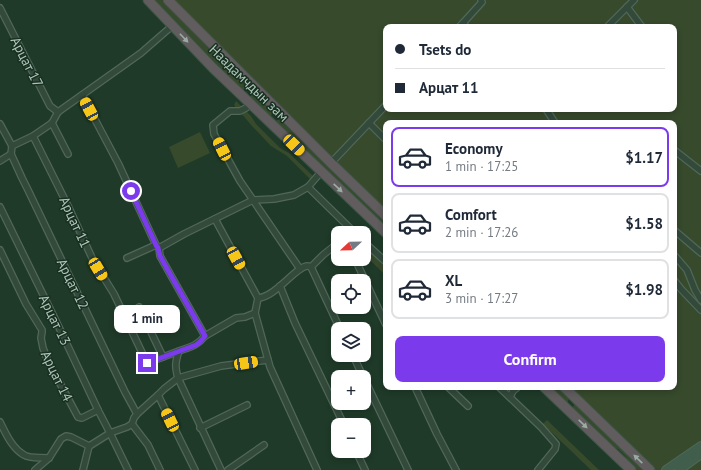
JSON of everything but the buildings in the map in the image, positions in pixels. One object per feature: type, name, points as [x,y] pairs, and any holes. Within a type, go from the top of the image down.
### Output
[{"type":"highway","name":"Наадамчдын зам","points":[[148,0],[213,68],[383,230]]},
{"type":"highway","name":"Наадамчдын зам","points":[[168,0],[383,213]]},
{"type":"highway","points":[[242,96],[250,92],[252,84]]},
{"type":"highway","points":[[272,125],[275,117],[282,114]]},
{"type":"highway","points":[[547,390],[631,470]]},
{"type":"highway","points":[[567,390],[650,470]]},
{"type":"highway","points":[[569,410],[572,401],[577,400]]},
{"type":"highway","points":[[618,457],[626,448]]},
{"type":"main road","points":[[666,470],[701,446]]},
{"type":"main road","points":[[679,470],[701,454]]},
{"type":"street","points":[[465,24],[482,2],[481,0]]},
{"type":"street","points":[[610,24],[634,0]]},
{"type":"street","points":[[627,7],[640,24]]},
{"type":"street","name":"Арцат 17","points":[[0,8],[50,106],[58,112]]},
{"type":"street","points":[[12,146],[33,136],[52,123],[58,112],[141,53],[172,26]]},
{"type":"street","points":[[82,95],[118,163],[160,256],[205,336]]},
{"type":"street","points":[[246,108],[240,111],[230,111],[227,113],[214,124],[214,134],[240,181],[300,269]]},
{"type":"street","points":[[331,163],[383,108]]},
{"type":"street","points":[[52,123],[68,154]]},
{"type":"street","points":[[369,123],[383,137]]},
{"type":"street","points":[[0,124],[12,146],[12,154],[0,161]]},
{"type":"street","name":"Арцат 11","points":[[33,136],[68,206],[92,260],[114,294],[147,363],[196,345],[205,336],[236,318],[245,317],[256,313]]},
{"type":"street","points":[[677,152],[701,171]]},
{"type":"street","name":"Арцат 12","points":[[12,154],[22,178],[137,414]]},
{"type":"street","points":[[127,258],[157,247],[253,200],[274,199],[294,195],[308,187],[321,172]]},
{"type":"street","points":[[308,187],[348,226]]},
{"type":"street","name":"Арцат 13","points":[[0,207],[128,470]]},
{"type":"street","points":[[215,219],[258,298],[256,313],[270,367],[317,470]]},
{"type":"street","points":[[677,233],[701,253]]},
{"type":"street","points":[[371,248],[383,259]]},
{"type":"street","points":[[258,298],[272,293],[303,267],[311,267],[331,249]]},
{"type":"street","name":"Арцат 14","points":[[0,250],[26,304],[42,330],[42,348],[78,417],[82,418],[98,410]]},
{"type":"street","points":[[677,261],[687,270],[695,290],[701,300]]},
{"type":"street","points":[[358,266],[383,319]]},
{"type":"street","points":[[311,267],[337,322]]},
{"type":"street","points":[[677,284],[701,310]]},
{"type":"street","points":[[280,286],[341,418]]},
{"type":"street","points":[[139,307],[163,357]]},
{"type":"street","points":[[179,351],[175,366],[178,378],[220,470]]},
{"type":"street","points":[[83,470],[89,446],[110,433],[132,424],[137,414],[178,378],[221,366],[268,360]]},
{"type":"street","points":[[416,390],[456,470]]},
{"type":"street","points":[[451,390],[468,406]]},
{"type":"street","points":[[502,390],[542,427],[556,444],[555,449],[538,470]]},
{"type":"street","points":[[510,397],[514,390]]},
{"type":"street","points":[[371,393],[408,470]]},
{"type":"street","points":[[158,395],[195,470]]},
{"type":"street","points":[[200,428],[247,405]]},
{"type":"street","points":[[0,422],[8,438],[24,455],[49,458]]},
{"type":"street","points":[[132,424],[148,445],[160,470]]},
{"type":"street","points":[[36,470],[49,458],[61,439],[66,436],[89,446]]},
{"type":"street","points":[[228,470],[264,445]]},
{"type":"street","points":[[359,458],[365,470]]},
{"type":"green space","points":[[155,0],[162,0],[246,87],[246,90],[242,90]]},
{"type":"green space","points":[[170,0],[701,0],[701,470],[636,470],[618,449],[614,448],[573,409],[574,405],[569,399],[567,403],[553,390],[677,390],[677,120],[383,120],[383,213]]},
{"type":"green space","points":[[252,92],[274,114],[270,116],[248,96],[251,95]]},
{"type":"green space","points":[[236,101],[280,148],[289,153],[313,176],[310,179],[287,156],[271,146],[252,126],[234,105]]},
{"type":"green space","points":[[279,120],[282,122],[383,219],[383,224],[382,225],[276,124],[276,121]]},
{"type":"green space","points":[[200,132],[210,153],[178,168],[169,147]]},
{"type":"green space","points":[[371,252],[383,262],[383,273],[371,261]]},
{"type":"green space","points":[[547,420],[599,470],[591,470],[543,424]]},
{"type":"route","points":[[131,191],[158,248],[160,256],[205,336],[196,345],[147,363]]}]
